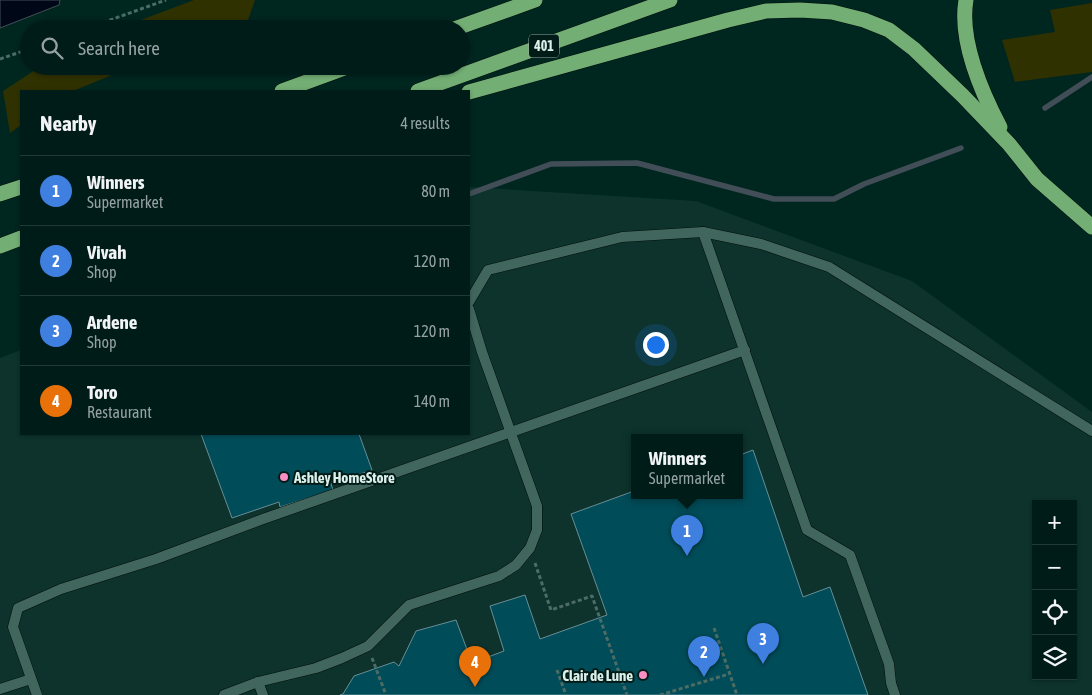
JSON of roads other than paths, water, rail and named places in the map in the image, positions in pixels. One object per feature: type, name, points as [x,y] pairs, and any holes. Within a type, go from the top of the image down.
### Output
[{"type":"highway","points":[[464,20],[510,0]]},
{"type":"highway","points":[[470,23],[535,0]]},
{"type":"highway","name":"401","points":[[470,72],[670,0]]},
{"type":"highway","points":[[966,0],[967,36],[973,62],[993,113],[1009,144]]},
{"type":"highway","points":[[470,92],[728,20],[766,12],[800,10],[832,12],[864,20],[889,30],[914,49],[1009,144],[1037,179],[1092,227]]},
{"type":"highway","points":[[285,90],[326,75]]},
{"type":"highway","name":"401","points":[[421,90],[462,75]]},
{"type":"highway","points":[[0,194],[20,187]]},
{"type":"highway","points":[[0,246],[20,238]]},
{"type":"lane","points":[[703,232],[807,530],[850,555],[889,664],[891,683],[895,695]]},
{"type":"lane","points":[[470,300],[488,270],[622,237],[703,232],[761,244],[829,267],[1092,432]]},
{"type":"lane","points":[[224,695],[258,682],[316,668],[368,646],[410,605],[499,576],[516,565],[530,548],[537,530],[537,506],[470,313]]},
{"type":"lane","points":[[37,695],[13,627],[18,608],[61,589],[156,559],[209,538],[745,350]]},
{"type":"lane","points":[[0,689],[31,679]]},
{"type":"lane","points":[[258,682],[264,695]]},
{"type":"water","points":[[0,0],[60,0],[59,5],[0,28]]},
{"type":"waterway","points":[[1045,108],[1092,77]]},
{"type":"waterway","points":[[470,194],[551,164],[637,163],[774,199],[834,199],[864,184],[961,148]]},
{"type":"place","name":"Ashley HomeStore","points":[[284,477]]},
{"type":"place","name":"Winners","points":[[687,556]]},
{"type":"place","name":"Ardene","points":[[763,664]]},
{"type":"place","name":"Clair de Lune","points":[[643,675]]},
{"type":"place","name":"Vivah","points":[[704,677]]},
{"type":"place","name":"Toro","points":[[475,687]]}]
